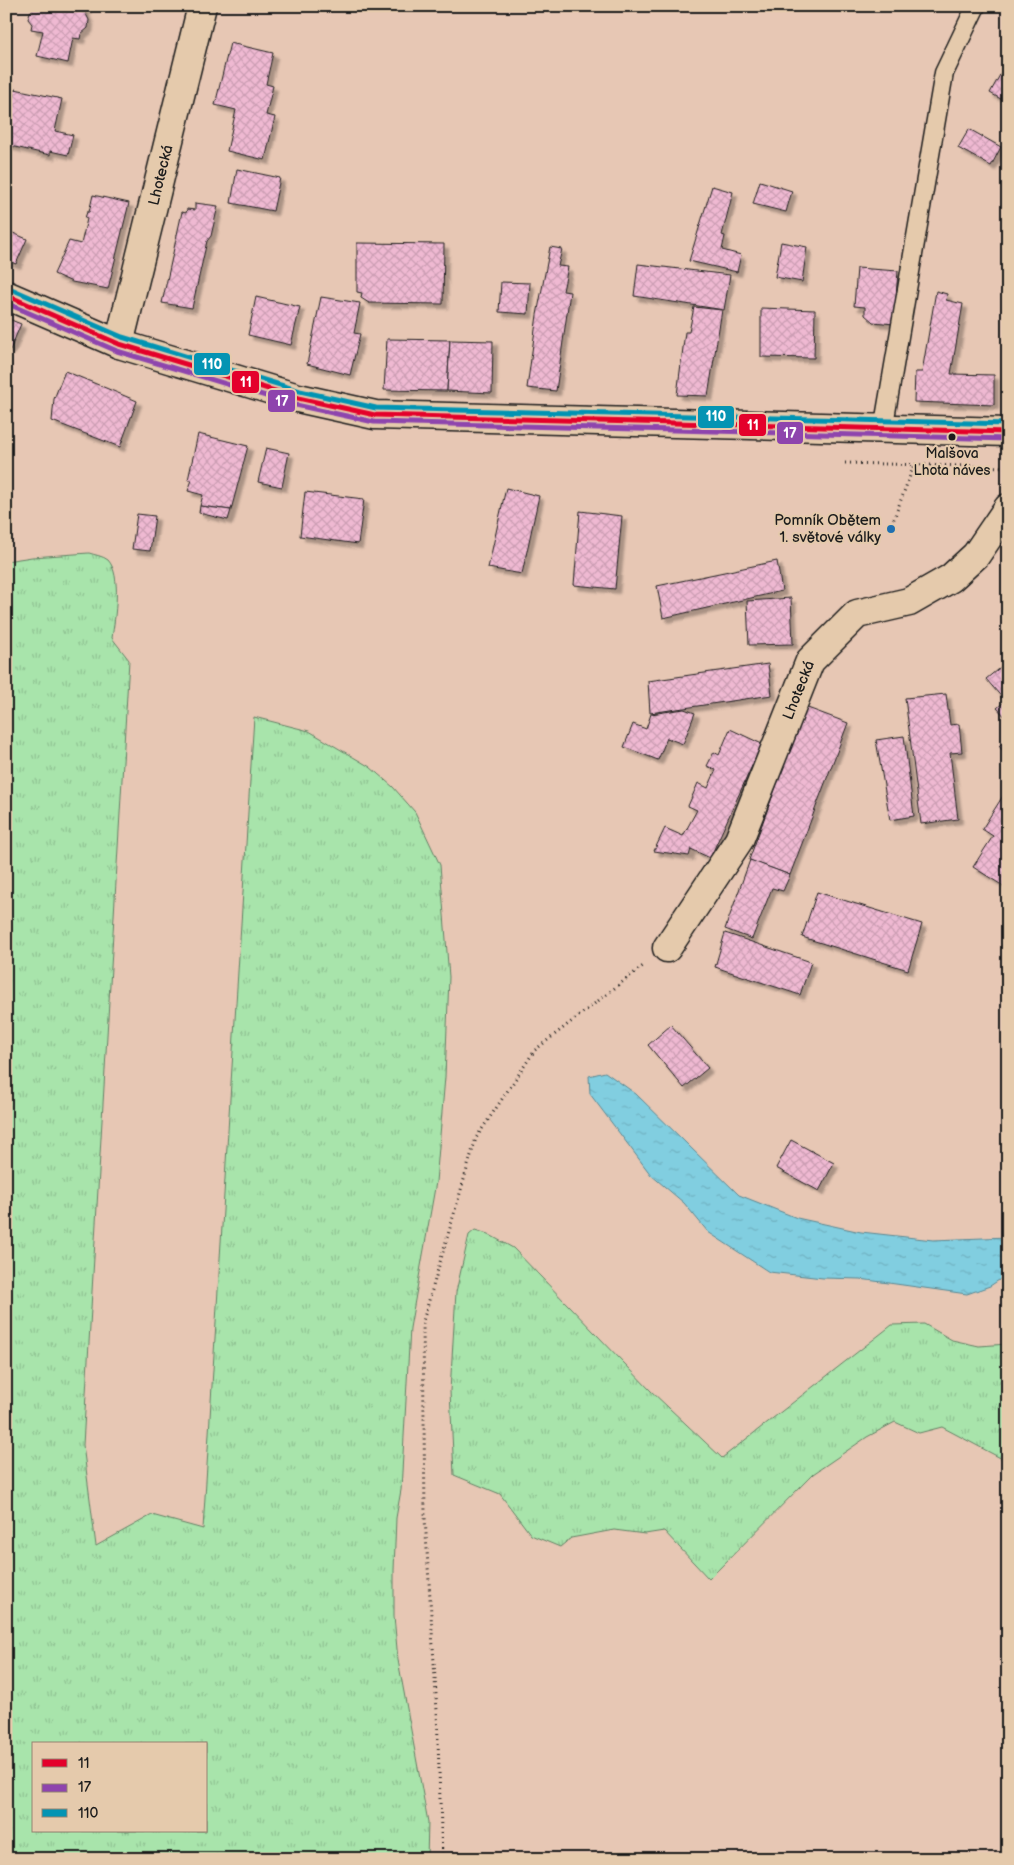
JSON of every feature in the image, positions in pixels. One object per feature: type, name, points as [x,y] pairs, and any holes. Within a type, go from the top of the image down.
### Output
[{"type":"street","name":"Lhotecká","points":[[119,344],[202,6]]},
{"type":"street","points":[[6,295],[119,344],[298,398],[375,415],[1008,432]]},
{"type":"street","name":"Lhotecká","points":[[667,948],[739,840],[810,661],[857,614],[910,602],[951,578],[976,554],[1008,508]]},
{"type":"lane","points":[[883,430],[944,73],[976,6]]},
{"type":"path","points":[[846,463],[1008,467]]},
{"type":"path","points":[[892,524],[914,465]]},
{"type":"path","points":[[442,1859],[437,1711],[425,1518],[423,1321],[476,1138],[535,1050],[667,948]]},
{"type":"green space","points":[[89,553],[108,560],[115,576],[116,586],[116,608],[112,638],[129,660],[83,1445],[96,1546],[152,1515],[203,1529],[254,717],[309,731],[370,767],[393,787],[415,812],[440,865],[449,977],[445,1077],[436,1182],[410,1328],[401,1490],[396,1518],[394,1570],[394,1616],[398,1660],[428,1822],[427,1859],[6,1859],[6,561]]},
{"type":"green space","points":[[475,1230],[488,1234],[513,1248],[651,1391],[722,1458],[892,1325],[924,1324],[952,1340],[979,1346],[1008,1344],[1008,1462],[942,1427],[919,1433],[895,1422],[867,1437],[813,1474],[709,1579],[664,1531],[645,1534],[614,1530],[571,1538],[560,1547],[531,1535],[500,1494],[454,1475],[450,1391],[456,1292],[469,1235]]},
{"type":"water","points":[[605,1072],[636,1094],[739,1195],[797,1218],[861,1232],[933,1240],[1008,1237],[1008,1274],[990,1286],[967,1294],[860,1279],[823,1278],[769,1272],[708,1232],[684,1203],[651,1175],[590,1094],[589,1076]]},
{"type":"building","points":[[36,6],[87,6],[85,12],[89,20],[88,28],[81,34],[80,39],[73,38],[68,63],[37,56],[43,31],[31,29],[32,24],[28,19],[30,12]]},
{"type":"building","points":[[230,43],[273,53],[266,84],[273,86],[266,115],[275,117],[265,160],[227,151],[236,110],[215,105]]},
{"type":"building","points":[[1006,64],[1008,65],[1008,103],[990,93]]},
{"type":"building","points":[[15,89],[62,99],[55,131],[73,135],[68,155],[50,151],[50,155],[6,145],[6,125]]},
{"type":"building","points":[[969,129],[1001,147],[991,166],[958,148]]},
{"type":"building","points":[[237,169],[280,178],[273,211],[231,203]]},
{"type":"building","points":[[760,181],[792,191],[786,212],[753,204]]},
{"type":"building","points":[[712,186],[733,192],[722,235],[725,236],[722,250],[741,255],[737,272],[689,261]]},
{"type":"building","points":[[93,195],[129,203],[108,289],[72,282],[54,274],[69,241],[81,244],[87,219],[85,218],[87,212],[89,212]]},
{"type":"building","points":[[195,203],[218,206],[211,236],[207,241],[192,308],[162,303],[182,212],[186,213],[187,209],[195,210]]},
{"type":"building","points":[[6,230],[27,239],[16,264],[6,260]]},
{"type":"building","points":[[781,242],[807,247],[802,282],[775,277]]},
{"type":"building","points":[[357,243],[444,244],[443,304],[369,303],[361,298],[362,293],[357,292]]},
{"type":"building","points":[[550,247],[562,249],[558,266],[568,267],[563,291],[570,292],[556,391],[527,388],[537,315]]},
{"type":"building","points":[[638,264],[730,275],[724,310],[634,296]]},
{"type":"building","points":[[857,268],[898,271],[894,324],[873,322],[865,315],[865,307],[854,306]]},
{"type":"building","points":[[501,282],[530,283],[528,314],[499,312]]},
{"type":"building","points":[[936,291],[947,294],[946,300],[963,304],[951,374],[994,375],[994,405],[914,402],[915,372],[922,372]]},
{"type":"building","points":[[256,297],[300,307],[291,345],[248,335]]},
{"type":"building","points":[[321,297],[360,303],[354,333],[360,334],[350,375],[307,364]]},
{"type":"building","points":[[694,307],[722,310],[708,396],[677,395],[685,332],[689,332]]},
{"type":"building","points":[[761,308],[815,310],[814,358],[761,357]]},
{"type":"building","points":[[6,318],[21,324],[10,350],[6,349]]},
{"type":"building","points":[[387,339],[450,340],[447,391],[384,390]]},
{"type":"building","points":[[450,340],[493,341],[492,393],[447,391]]},
{"type":"building","points":[[65,371],[137,401],[120,447],[52,421],[54,399]]},
{"type":"building","points":[[198,434],[248,446],[231,510],[200,506],[203,495],[188,491],[192,480],[188,480]]},
{"type":"building","points":[[266,448],[289,453],[282,487],[258,482]]},
{"type":"building","points":[[506,488],[539,496],[522,574],[488,568]]},
{"type":"building","points":[[305,492],[364,499],[358,544],[300,536]]},
{"type":"building","points":[[200,506],[231,510],[228,520],[199,513]]},
{"type":"building","points":[[580,511],[622,516],[615,589],[574,585]]},
{"type":"building","points":[[137,514],[155,516],[150,551],[132,549]]},
{"type":"building","points":[[777,561],[782,591],[663,618],[657,586]]},
{"type":"building","points":[[791,598],[793,644],[749,645],[747,601]]},
{"type":"building","points":[[1008,661],[1008,720],[997,708],[1005,701],[986,679]]},
{"type":"building","points":[[768,664],[772,695],[650,713],[648,681]]},
{"type":"building","points":[[946,694],[950,725],[959,724],[962,752],[950,753],[958,819],[921,824],[905,698]]},
{"type":"building","points":[[805,707],[848,723],[790,875],[749,860]]},
{"type":"building","points":[[684,709],[695,713],[683,744],[667,738],[658,760],[624,747],[633,724],[646,729],[651,714]]},
{"type":"building","points":[[730,729],[762,744],[710,858],[691,849],[689,856],[654,851],[665,828],[683,836],[697,810],[688,806],[698,783],[708,788],[716,770],[707,766],[714,752],[719,755]]},
{"type":"building","points":[[904,736],[914,816],[890,820],[876,740]]},
{"type":"building","points":[[1008,738],[1008,757],[999,746]]},
{"type":"building","points":[[1008,788],[1008,889],[973,867],[993,836],[982,829]]},
{"type":"building","points":[[750,860],[790,875],[783,891],[772,888],[752,939],[725,929]]},
{"type":"building","points":[[817,892],[922,924],[908,970],[802,937]]},
{"type":"building","points":[[725,933],[811,962],[800,995],[715,967]]},
{"type":"building","points":[[671,1025],[708,1068],[684,1088],[648,1045]]},
{"type":"building","points":[[791,1140],[834,1163],[819,1191],[776,1168]]},
{"type":"transit line","name":"110","points":[[9,288],[122,337],[300,391],[376,408],[1008,424]]},
{"type":"transit line","name":"11","points":[[6,295],[119,344],[298,398],[375,415],[1008,432]]},
{"type":"transit line","name":"17","points":[[6,303],[117,351],[296,405],[374,422],[1008,439]]},
{"type":"place","name":"Malšova Lhota náves","points":[[952,437]]},
{"type":"place","name":"Pomník Obětem 1. světové války","points":[[891,529]]}]
